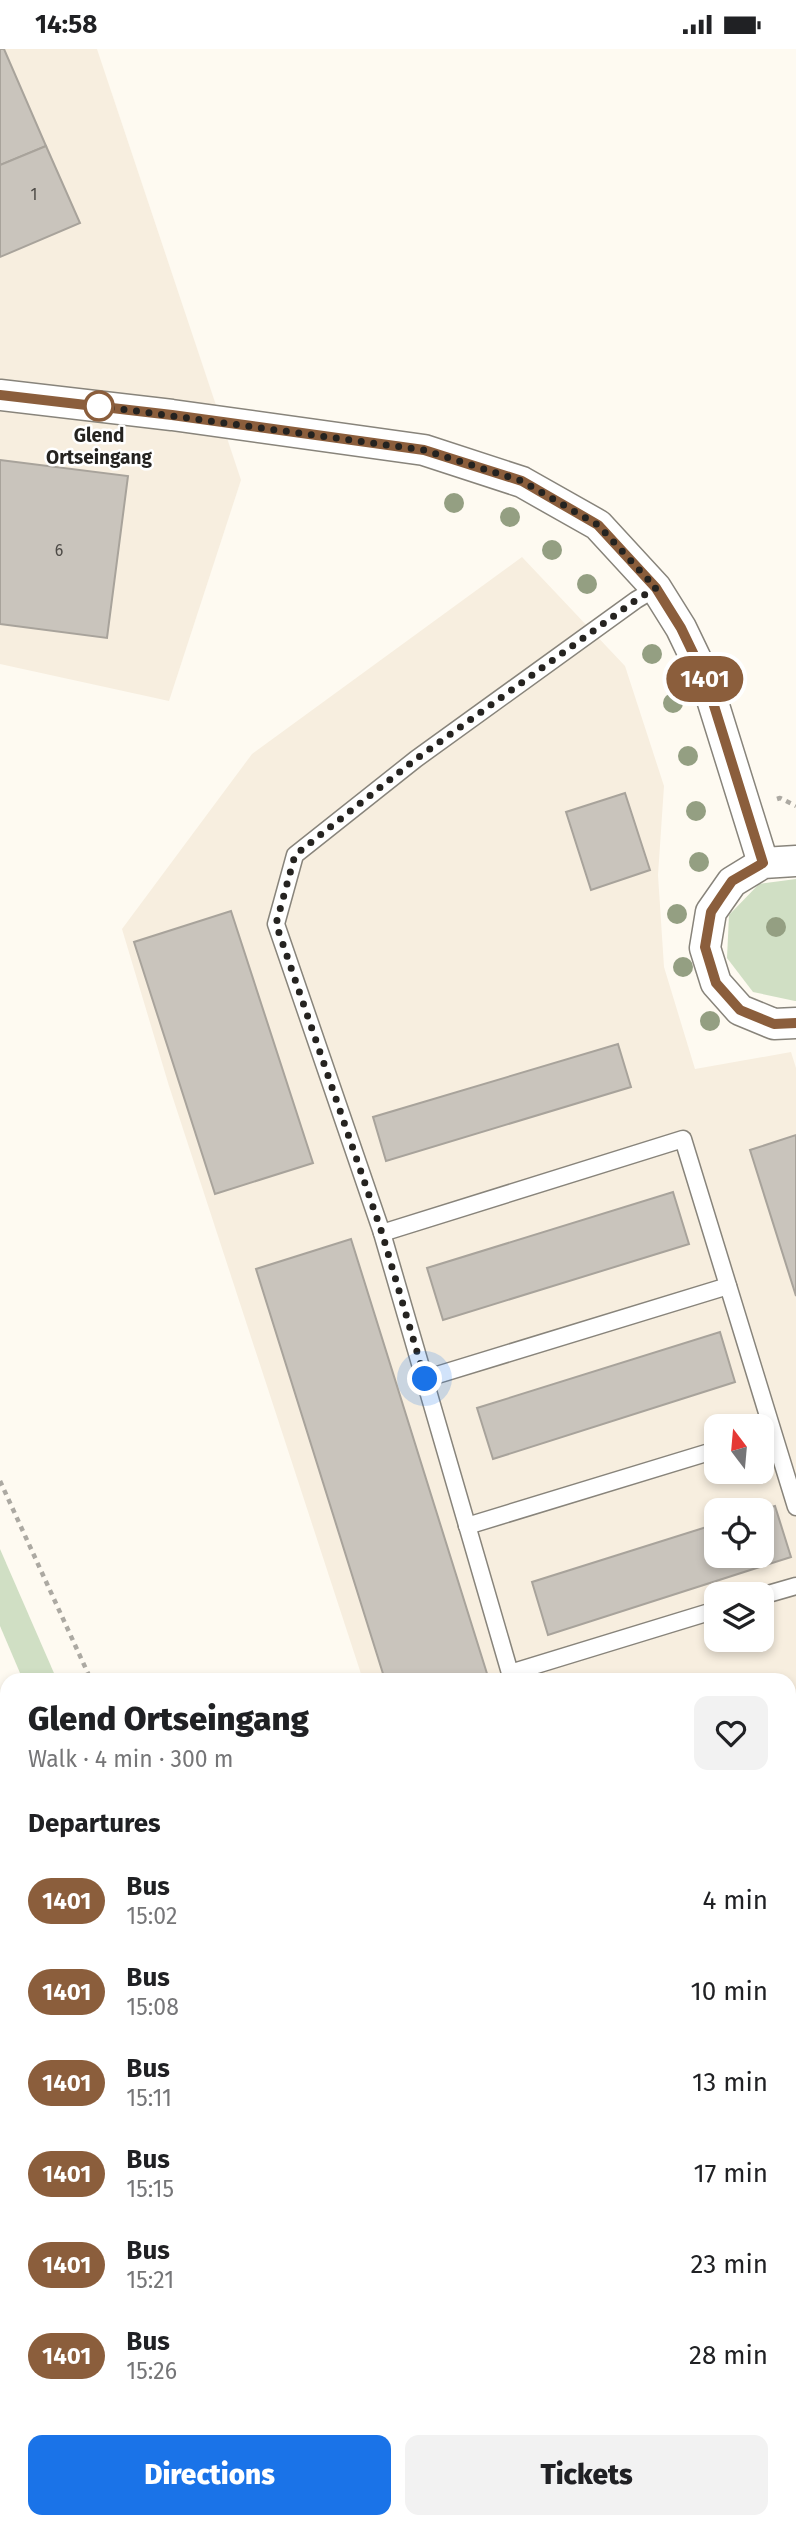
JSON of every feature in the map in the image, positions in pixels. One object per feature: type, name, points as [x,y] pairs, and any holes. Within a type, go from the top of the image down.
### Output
[{"type":"street","points":[[0,395],[172,415],[424,450],[522,481],[598,525],[656,588],[681,628],[706,680],[763,863]]},
{"type":"street","points":[[796,861],[763,863],[732,881],[711,912],[705,947],[716,983],[740,1010],[774,1024],[796,1023]]},
{"type":"lane","points":[[656,588],[416,759],[295,855],[276,924],[382,1233],[510,1673],[704,1614]]},
{"type":"lane","points":[[382,1233],[682,1139],[728,1286],[762,1414]]},
{"type":"lane","points":[[425,1379],[728,1286]]},
{"type":"lane","points":[[774,1452],[796,1507]]},
{"type":"lane","points":[[467,1526],[704,1454]]},
{"type":"lane","points":[[774,1592],[796,1586]]},
{"type":"path","points":[[780,798],[796,806]]},
{"type":"path","points":[[0,1481],[88,1673]]},
{"type":"shaded area","points":[[0,49],[97,49],[241,480],[169,701],[0,664]]},
{"type":"shaded area","points":[[522,557],[625,666],[664,786],[658,875],[664,967],[695,1069],[791,1052],[796,1068],[796,1673],[361,1673],[169,1086],[122,929],[252,754]]},
{"type":"green space","points":[[796,879],[795,1001],[753,992],[727,958],[729,915],[759,884]]},
{"type":"green space","points":[[0,1549],[54,1673],[20,1673],[0,1626]]},
{"type":"building","points":[[0,49],[4,49],[46,146],[0,165]]},
{"type":"building","points":[[46,146],[80,223],[0,257],[0,165]]},
{"type":"building","points":[[0,460],[128,476],[107,638],[0,624]]},
{"type":"building","points":[[625,793],[650,870],[591,890],[566,812]]},
{"type":"building","points":[[231,911],[313,1163],[215,1194],[134,942]]},
{"type":"building","points":[[618,1044],[631,1087],[386,1161],[373,1117]]},
{"type":"building","points":[[796,1135],[796,1296],[750,1150]]},
{"type":"building","points":[[673,1192],[689,1244],[443,1320],[427,1268]]},
{"type":"building","points":[[351,1239],[487,1673],[383,1673],[256,1269]]},
{"type":"building","points":[[720,1332],[735,1382],[493,1459],[477,1408]]},
{"type":"building","points":[[774,1506],[791,1557],[774,1562]]},
{"type":"building","points":[[704,1528],[704,1568],[757,1568],[713,1582],[704,1582],[704,1585],[548,1635],[532,1582]]},
{"type":"bus line","name":"1401","points":[[0,395],[172,415],[424,450],[522,481],[598,525],[656,588],[681,628],[706,680],[763,863],[732,881],[711,912],[705,947],[716,983],[740,1010],[774,1024],[796,1023]]},
{"type":"place","name":"Glend Ortseingang","points":[[99,406]]},
{"type":"route","points":[[99,406],[424,450],[522,481],[598,525],[656,588],[416,759],[295,855],[276,924],[382,1233],[425,1379]]}]
